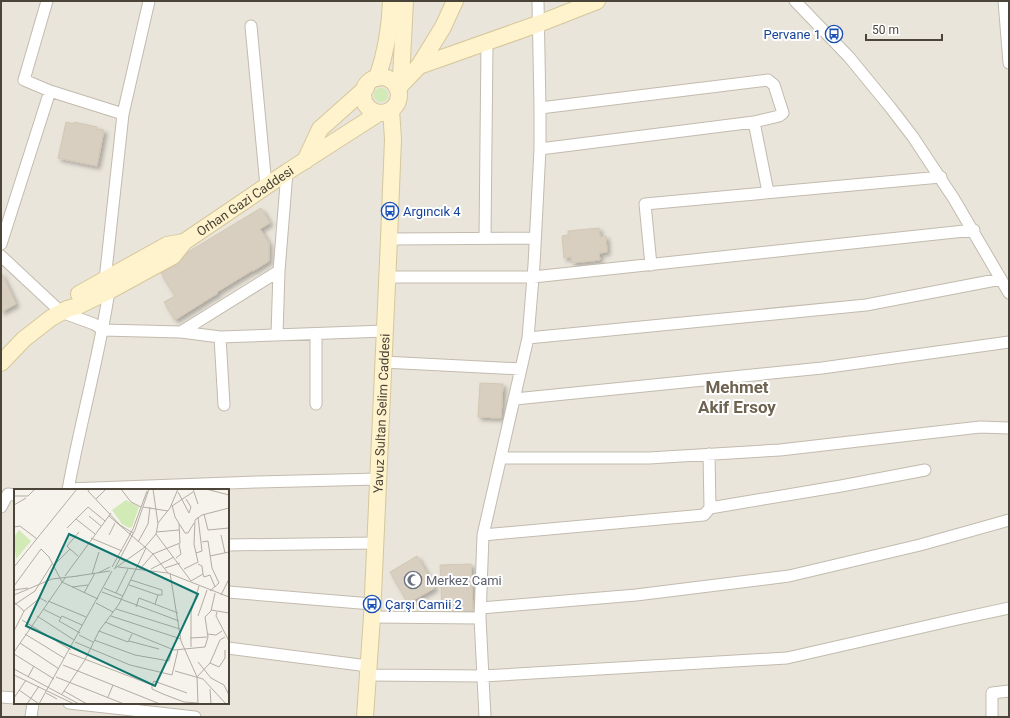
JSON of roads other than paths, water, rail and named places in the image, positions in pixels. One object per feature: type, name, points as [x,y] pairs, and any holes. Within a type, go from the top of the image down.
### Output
[{"type":"street","points":[[47,1],[24,80],[50,91],[124,114]]},
{"type":"street","points":[[68,489],[103,330],[124,114],[149,1]]},
{"type":"street","points":[[371,83],[383,78],[389,80],[397,87],[399,94],[396,106],[385,112],[371,110],[365,103],[364,97],[371,83],[384,58],[391,1]]},
{"type":"street","points":[[397,87],[401,78],[405,1]]},
{"type":"street","points":[[397,87],[420,66],[443,27],[455,1]]},
{"type":"street","points":[[485,717],[480,613],[483,535],[528,338],[540,149],[538,1]]},
{"type":"street","points":[[420,66],[538,24],[567,7],[597,1]]},
{"type":"street","points":[[795,1],[849,57],[913,137],[974,230],[1009,292]]},
{"type":"street","points":[[1004,1],[1009,63]]},
{"type":"street","points":[[251,26],[266,186]]},
{"type":"street","points":[[485,238],[487,42]]},
{"type":"street","points":[[540,108],[768,80],[774,85],[782,113],[779,116],[754,122],[540,149]]},
{"type":"street","name":"Orhan Gazi Caddesi","points":[[306,161],[320,129],[371,83]]},
{"type":"street","points":[[1,244],[50,91]]},
{"type":"street","name":"Orhan Gazi Caddesi","points":[[1,363],[37,328],[64,310],[78,306],[107,286],[173,256],[184,242],[266,186],[385,112]]},
{"type":"street","name":"Yavuz Sultan Selim Caddesi","points":[[365,717],[372,610],[393,139],[385,112]]},
{"type":"street","points":[[754,122],[768,192]]},
{"type":"street","points":[[277,335],[279,271],[287,172]]},
{"type":"street","points":[[651,265],[645,204],[940,177]]},
{"type":"street","points":[[387,277],[533,277],[974,230]]},
{"type":"street","points":[[389,238],[535,238]]},
{"type":"street","points":[[1,256],[64,310],[94,324],[103,330],[181,332],[220,337],[384,331]]},
{"type":"street","points":[[181,332],[279,271]]},
{"type":"street","points":[[528,338],[866,306],[1001,279]]},
{"type":"street","points":[[316,334],[316,404]]},
{"type":"street","points":[[220,337],[224,405]]},
{"type":"street","points":[[515,399],[822,368],[1009,342]]},
{"type":"street","points":[[383,362],[521,369]]},
{"type":"street","points":[[500,458],[649,458],[780,450],[980,427],[1009,428]]},
{"type":"street","points":[[709,454],[710,508]]},
{"type":"street","points":[[483,535],[704,515],[710,508],[925,470]]},
{"type":"street","points":[[92,489],[257,482],[378,479]]},
{"type":"street","points":[[1,507],[8,494],[14,495]]},
{"type":"street","points":[[229,592],[372,610],[480,613],[789,576],[920,545],[1009,520]]},
{"type":"street","points":[[229,546],[375,543]]},
{"type":"street","points":[[229,648],[368,671],[483,676],[788,658],[1009,608]]},
{"type":"street","points":[[992,717],[992,693],[1009,691]]},
{"type":"street","points":[[1,697],[14,698]]},
{"type":"street","points":[[31,717],[33,704]]},
{"type":"street","points":[[78,704],[195,717]]},
{"type":"place","name":"Pervane 1","points":[[834,34]]},
{"type":"place","name":"Argıncık 4","points":[[390,211]]},
{"type":"place","name":"Merkez Cami","points":[[413,580]]},
{"type":"place","name":"Çarşı Camii 2","points":[[372,604]]},
{"type":"district","name":"Mehmet Akif Ersoy","points":[[737,397]]}]
